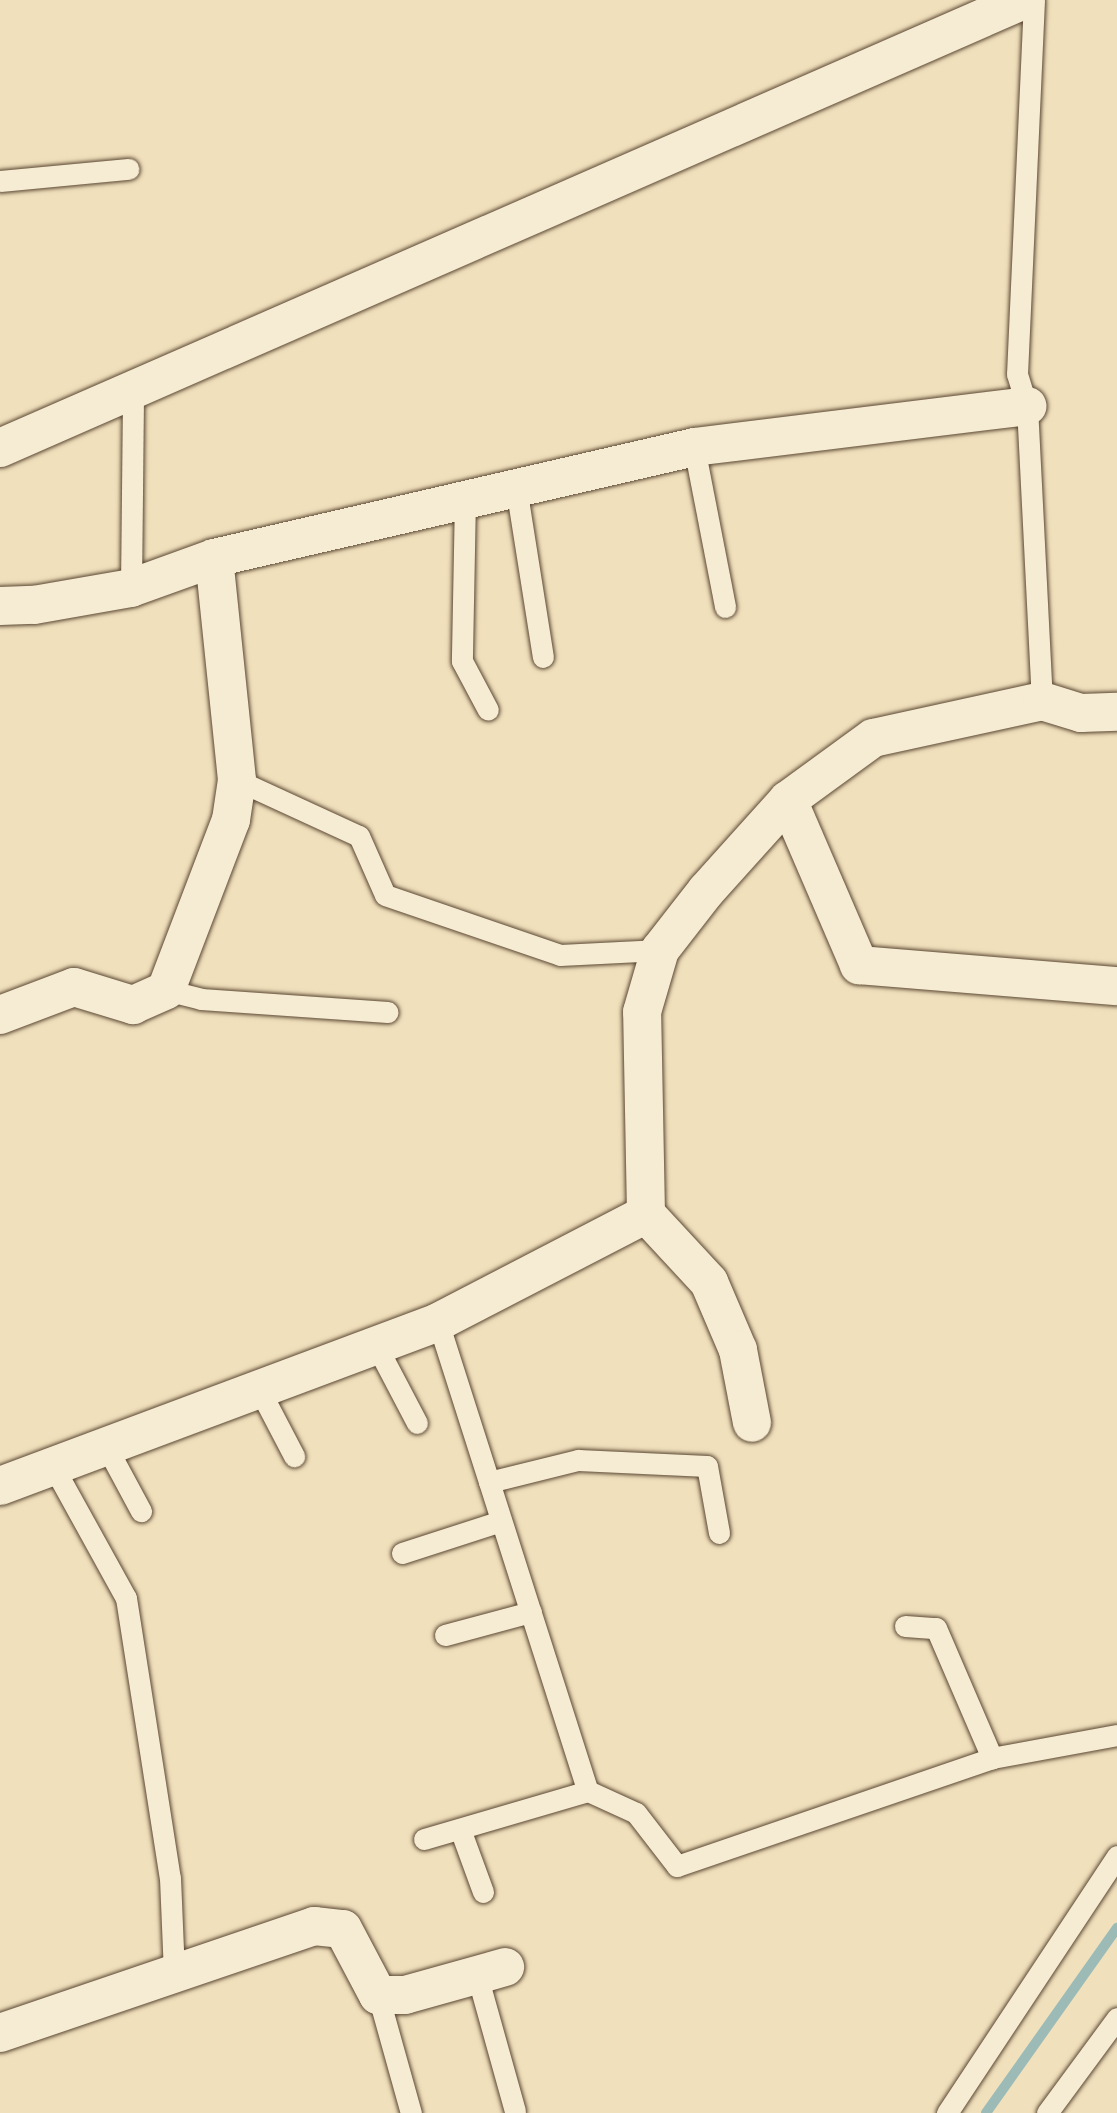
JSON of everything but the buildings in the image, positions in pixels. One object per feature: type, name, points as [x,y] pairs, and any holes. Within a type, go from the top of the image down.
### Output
[{"type":"street","points":[[0,448],[1024,0]]},
{"type":"street","points":[[0,606],[34,606],[131,588],[214,558],[694,447],[1027,406]]},
{"type":"street","points":[[0,1015],[74,987],[133,1005],[166,990],[231,820],[237,780],[214,558]]},
{"type":"street","points":[[752,1423],[738,1350],[709,1282],[646,1214],[642,1012],[660,950],[706,891],[788,800],[873,738],[1042,701],[1081,713],[1117,712]]},
{"type":"street","points":[[788,800],[859,965],[1117,986]]},
{"type":"street","points":[[0,1486],[438,1322],[646,1214]]},
{"type":"street","points":[[0,2033],[314,1926],[343,1929],[378,1995],[405,1995],[491,1971]]},
{"type":"lane","points":[[1034,0],[1017,374],[1027,406],[1042,701]]},
{"type":"lane","points":[[0,181],[128,169]]},
{"type":"lane","points":[[131,588],[133,389]]},
{"type":"lane","points":[[694,447],[725,607]]},
{"type":"lane","points":[[516,487],[542,657]]},
{"type":"lane","points":[[466,498],[463,661],[488,710]]},
{"type":"lane","points":[[237,780],[359,836],[384,895],[559,956],[660,950]]},
{"type":"lane","points":[[166,990],[201,999],[388,1012]]},
{"type":"lane","points":[[438,1322],[588,1791]]},
{"type":"lane","points":[[376,1345],[417,1423]]},
{"type":"lane","points":[[259,1389],[294,1457]]},
{"type":"lane","points":[[106,1446],[141,1511]]},
{"type":"lane","points":[[489,1482],[578,1460],[707,1466],[719,1532]]},
{"type":"lane","points":[[53,1466],[126,1598],[170,1878],[174,1974]]},
{"type":"lane","points":[[402,1553],[501,1521]]},
{"type":"lane","points":[[445,1635],[531,1612]]},
{"type":"lane","points":[[905,1626],[936,1628],[992,1758]]},
{"type":"lane","points":[[424,1839],[588,1791],[636,1813],[677,1866],[992,1758],[1117,1735]]},
{"type":"lane","points":[[460,1829],[483,1892]]},
{"type":"lane","points":[[947,2113],[1117,1856]]},
{"type":"lane","points":[[491,1971],[515,2111]]},
{"type":"lane","points":[[378,1995],[411,2113]]},
{"type":"lane","points":[[1047,2113],[1117,2018]]},
{"type":"waterway","points":[[986,2113],[1117,1928]]}]
